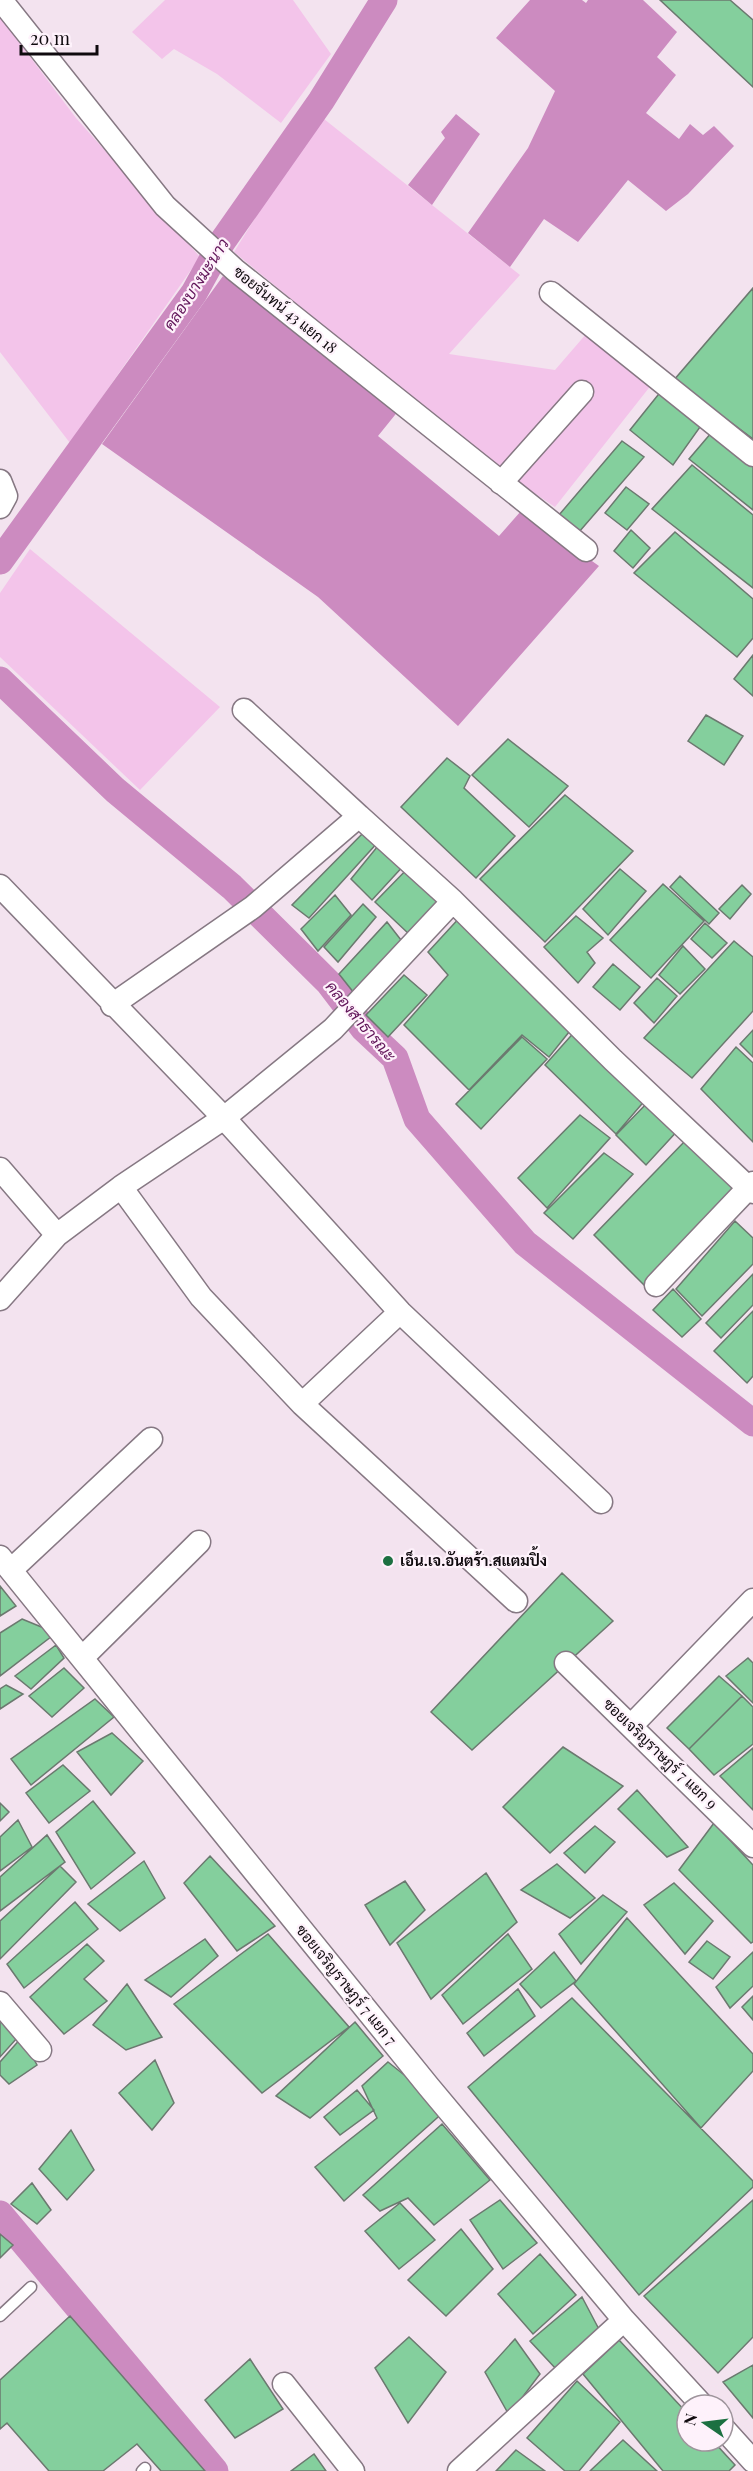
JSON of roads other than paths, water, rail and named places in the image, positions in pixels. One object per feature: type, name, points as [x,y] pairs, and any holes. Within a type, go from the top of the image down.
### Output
[{"type":"street","name":"ซอยจันทน์ 43 แยก 18","points":[[1,0],[165,206],[235,270],[586,550]]},
{"type":"street","points":[[551,293],[753,455]]},
{"type":"street","points":[[501,483],[582,392]]},
{"type":"street","points":[[243,710],[453,901],[613,1060],[752,1187],[656,1286]]},
{"type":"street","points":[[112,1005],[253,907],[359,816]]},
{"type":"street","points":[[0,886],[112,1005],[224,1118],[400,1312],[601,1502]]},
{"type":"street","points":[[0,1299],[57,1235],[121,1187],[224,1118],[333,1029],[361,1002],[453,901]]},
{"type":"street","points":[[0,1169],[57,1235]]},
{"type":"street","points":[[121,1187],[201,1296],[302,1404],[516,1600]]},
{"type":"street","points":[[302,1404],[400,1312]]},
{"type":"street","points":[[6,1564],[151,1439]]},
{"type":"street","points":[[82,1658],[200,1542]]},
{"type":"street","name":"ซอยเจริญราษฎร์ 7 แยก 7","points":[[6,1564],[429,2087],[624,2320],[691,2393]]},
{"type":"street","points":[[631,1726],[753,1600]]},
{"type":"street","name":"ซอยเจริญราษฎร์ 7 แยก 9","points":[[566,1663],[753,1846]]},
{"type":"street","points":[[0,2003],[40,2050]]},
{"type":"street","points":[[459,2471],[624,2320]]},
{"type":"street","points":[[285,2384],[353,2471]]},
{"type":"street","points":[[735,2441],[753,2461]]},
{"type":"lane","points":[[0,2316],[31,2287]]},
{"type":"waterway","name":"คลองบางมะนาว","points":[[0,561],[194,293],[222,242],[321,101],[384,0]]},
{"type":"waterway","name":"คลองสาธารณะ","points":[[0,680],[115,790],[232,887],[329,983],[364,1029],[395,1058],[417,1119],[525,1243],[753,1423]]},
{"type":"waterway","points":[[0,2214],[215,2471]]},
{"type":"place","name":"เอ็น.เจ.อันตร้า.สแตมปิ้ง","points":[[388,1561]]}]
